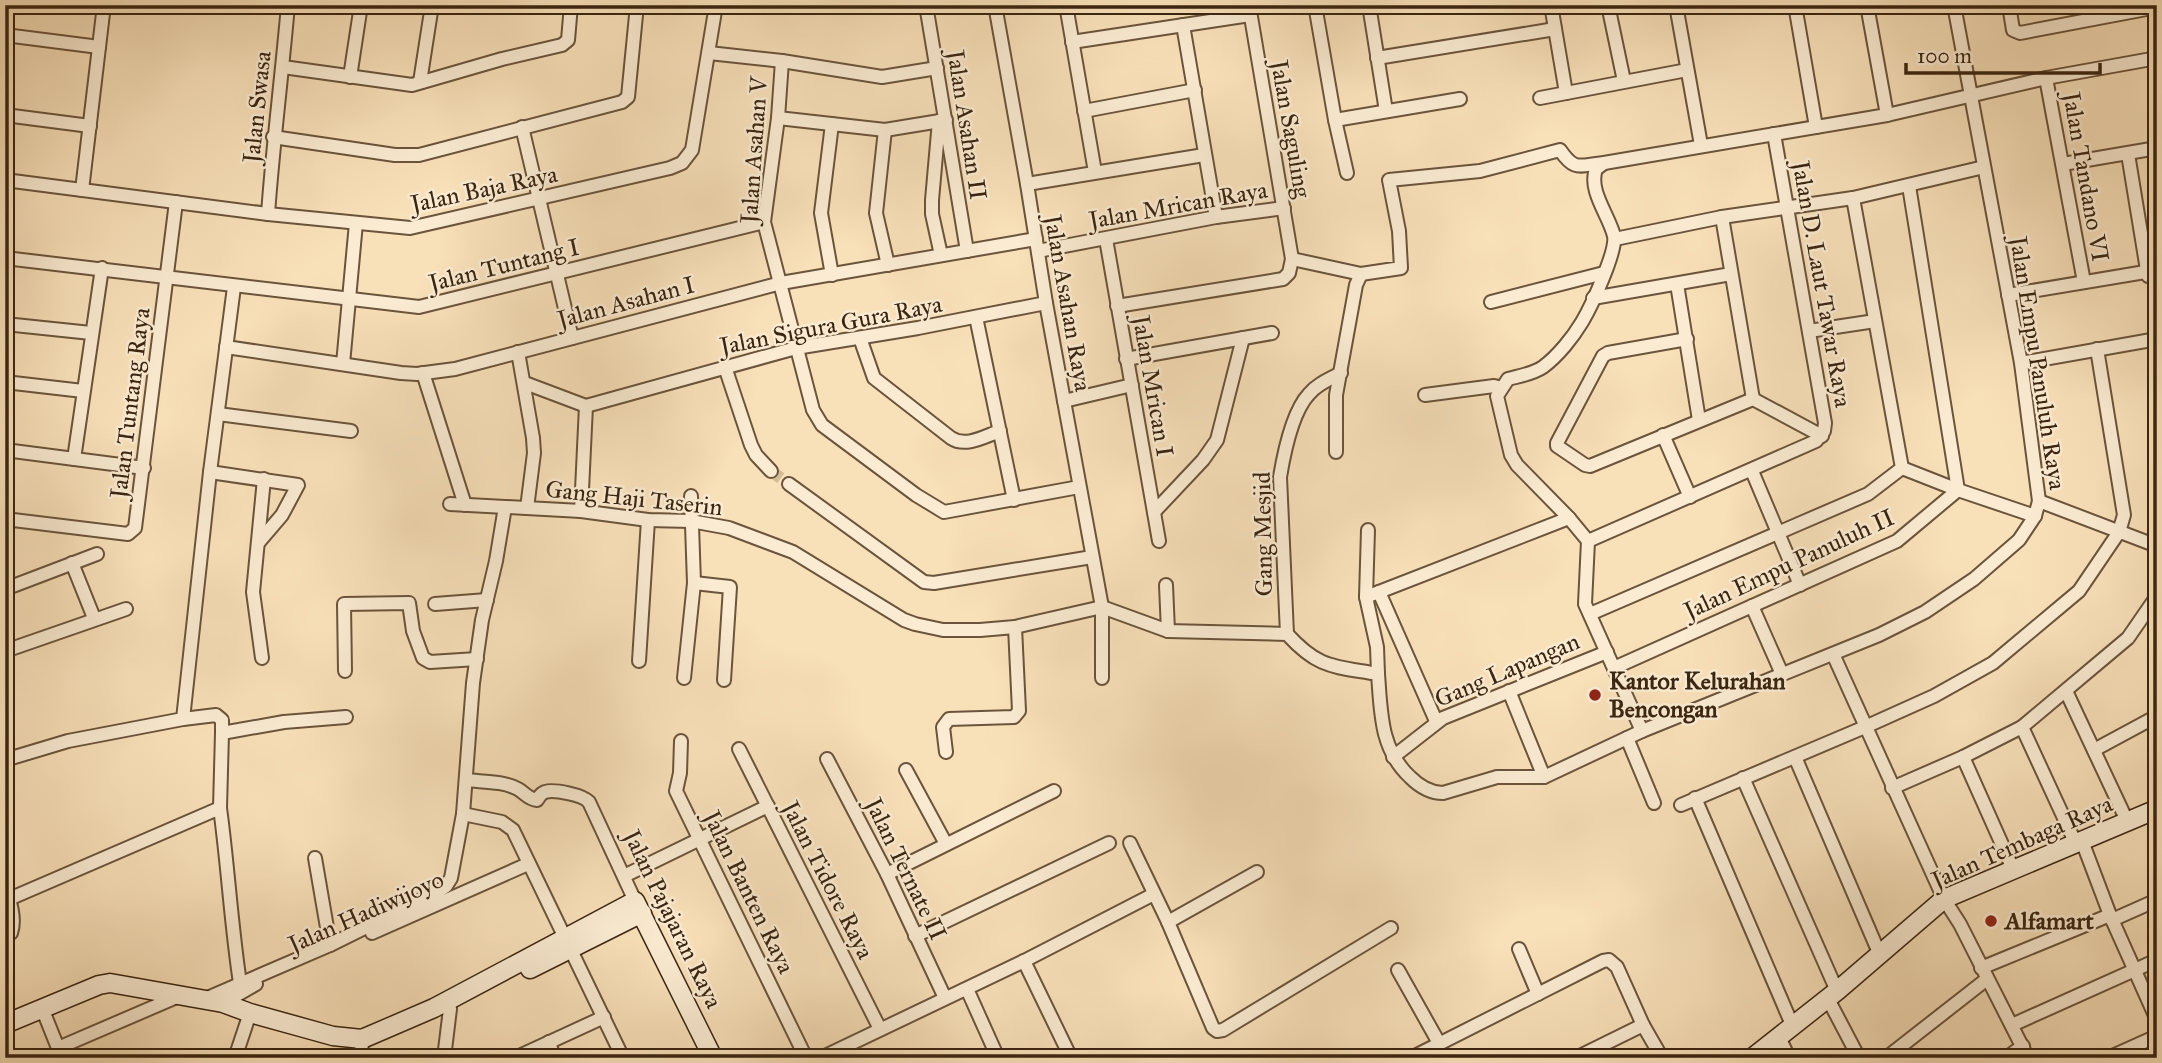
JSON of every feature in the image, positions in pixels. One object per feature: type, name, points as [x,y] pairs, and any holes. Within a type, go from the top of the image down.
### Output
[{"type":"street","points":[[82,190],[104,5]]},
{"type":"street","name":"Jalan Swasa","points":[[268,214],[273,137],[288,5]]},
{"type":"street","points":[[350,77],[361,5]]},
{"type":"street","points":[[420,82],[432,5]]},
{"type":"street","points":[[283,67],[407,85],[562,45],[568,40],[571,5]]},
{"type":"street","points":[[273,137],[407,156],[419,155],[627,99],[637,5]]},
{"type":"street","name":"Jalan Baja Raya","points":[[5,180],[399,228],[422,227],[670,168],[687,159],[692,150],[716,5]]},
{"type":"street","points":[[861,5],[887,5]]},
{"type":"street","name":"Jalan Asahan II","points":[[926,5],[943,121],[967,251]]},
{"type":"street","name":"Jalan Asahan Raya","points":[[995,5],[1102,607],[1102,678]]},
{"type":"street","points":[[1066,5],[1095,172]]},
{"type":"street","points":[[1315,5],[1347,173]]},
{"type":"street","points":[[1369,5],[1386,111]]},
{"type":"street","points":[[1551,5],[1566,93]]},
{"type":"street","points":[[1608,5],[1624,81]]},
{"type":"street","points":[[1676,5],[1701,145]]},
{"type":"street","points":[[1795,5],[1816,127]]},
{"type":"street","points":[[1867,5],[1887,115]]},
{"type":"street","name":"Jalan Empu Panuluh Raya","points":[[1833,654],[1925,612],[1974,579],[2019,540],[2035,516],[2039,501],[2021,363],[1954,5]]},
{"type":"street","points":[[2010,5],[2013,30],[2020,33],[2090,12],[2157,8]]},
{"type":"street","points":[[1072,42],[1183,25],[1250,10]]},
{"type":"street","name":"Jalan Saguling","points":[[1250,10],[1292,259]]},
{"type":"street","points":[[1183,25],[1216,218]]},
{"type":"street","points":[[1377,58],[1555,29]]},
{"type":"street","points":[[5,35],[99,47]]},
{"type":"street","points":[[709,53],[782,61],[882,77],[937,68]]},
{"type":"street","points":[[1117,306],[1283,279],[1289,274],[1292,259],[1361,274],[1401,268],[1399,231],[1389,180],[1480,171],[1560,150],[1573,166],[1604,163],[1887,115],[2046,78],[2157,58]]},
{"type":"street","name":"Jalan Asahan V","points":[[782,61],[778,118],[764,222],[813,410],[821,425],[916,495],[944,512],[1079,487]]},
{"type":"street","points":[[1540,98],[1687,70]]},
{"type":"street","name":"Jalan Tandano VI","points":[[2046,78],[2084,282]]},
{"type":"street","points":[[1084,111],[1195,90]]},
{"type":"street","points":[[1335,120],[1460,99]]},
{"type":"street","points":[[5,115],[90,126]]},
{"type":"street","points":[[778,118],[884,130],[943,121],[933,183],[932,214],[941,255]]},
{"type":"street","points":[[832,124],[821,213],[832,275]]},
{"type":"street","points":[[522,127],[572,338]]},
{"type":"street","points":[[884,130],[876,213],[888,265]]},
{"type":"street","name":"Jalan D. Laut Tawar Raya","points":[[1588,541],[1752,471],[1822,436],[1825,424],[1774,135]]},
{"type":"street","points":[[2063,164],[2157,148]]},
{"type":"street","points":[[2008,295],[2150,272],[2128,154]]},
{"type":"street","points":[[1027,184],[1204,155]]},
{"type":"street","points":[[1604,163],[1596,169],[1594,180],[1615,239],[1593,298],[1577,329],[1549,362],[1536,371],[1508,379],[1497,396],[1514,461],[1570,518],[1588,541],[1584,600],[1642,731]]},
{"type":"street","points":[[1615,239],[1723,217],[1853,198],[1984,167]]},
{"type":"street","points":[[933,183],[956,181]]},
{"type":"street","points":[[1909,186],[1958,491]]},
{"type":"street","points":[[1853,198],[1902,468]]},
{"type":"street","name":"Jalan Tuntang Raya","points":[[5,519],[131,533],[137,523],[176,202]]},
{"type":"street","name":"Jalan Mrican Raya","points":[[1037,245],[1105,239],[1284,208]]},
{"type":"street","points":[[1723,217],[1753,398]]},
{"type":"street","name":"Jalan Tuntang I","points":[[5,258],[102,268],[234,287],[427,307],[764,222]]},
{"type":"street","points":[[343,364],[356,223]]},
{"type":"street","name":"Jalan Mrican I","points":[[1105,239],[1159,541]]},
{"type":"street","name":"Jalan Asahan I","points":[[226,347],[401,373],[455,369],[781,284],[967,251],[1037,245]]},
{"type":"street","points":[[74,459],[102,268]]},
{"type":"street","points":[[1491,302],[1604,273]]},
{"type":"street","points":[[1336,452],[1336,395],[1356,285],[1361,274]]},
{"type":"street","points":[[1593,298],[1731,274]]},
{"type":"street","points":[[1677,284],[1699,420]]},
{"type":"street","points":[[183,719],[210,472],[234,287]]},
{"type":"street","name":"Jalan Sigura Gura Raya","points":[[586,406],[796,348],[1046,303]]},
{"type":"street","points":[[976,317],[1014,500]]},
{"type":"street","points":[[1809,331],[1875,321]]},
{"type":"street","points":[[5,324],[91,332]]},
{"type":"street","points":[[1126,359],[1272,333]]},
{"type":"street","points":[[860,338],[874,378],[958,443],[1000,431]]},
{"type":"street","points":[[1154,512],[1203,460],[1217,440],[1226,414],[1243,338]]},
{"type":"street","points":[[1687,339],[1602,356],[1557,443],[1560,450],[1588,466],[1753,398]]},
{"type":"street","points":[[2021,363],[2157,339]]},
{"type":"street","points":[[1681,805],[1934,696],[1993,663],[2079,591],[2119,532],[2124,515],[2098,349]]},
{"type":"street","points":[[518,352],[534,453],[527,508]]},
{"type":"street","points":[[725,366],[751,445],[760,461],[771,471]]},
{"type":"street","points":[[423,373],[465,505]]},
{"type":"street","name":"Gang Mesjid","points":[[1287,634],[1280,477],[1282,463],[1303,401],[1318,386],[1341,373]]},
{"type":"street","points":[[5,382],[83,391]]},
{"type":"street","points":[[525,383],[586,406],[581,511]]},
{"type":"street","points":[[1064,401],[1132,385]]},
{"type":"street","points":[[1425,396],[1494,386],[1501,388]]},
{"type":"street","points":[[1753,398],[1822,436]]},
{"type":"street","points":[[218,414],[351,431]]},
{"type":"street","points":[[1663,435],[1690,497]]},
{"type":"street","points":[[5,450],[144,468]]},
{"type":"street","points":[[1902,468],[1958,491],[2035,516]]},
{"type":"street","points":[[1590,614],[1868,494],[1902,468]]},
{"type":"street","points":[[1752,471],[1800,585]]},
{"type":"street","points":[[210,472],[298,485],[282,515],[258,542]]},
{"type":"street","points":[[262,658],[253,592],[264,479]]},
{"type":"street","points":[[789,484],[923,582],[934,583],[1092,557]]},
{"type":"street","name":"Jalan Empu Panuluh II","points":[[1616,667],[1897,541],[1958,491]]},
{"type":"street","points":[[684,678],[694,583],[691,496]]},
{"type":"street","points":[[2039,501],[2157,546]]},
{"type":"street","name":"Gang Haji Taserin","points":[[450,504],[581,511],[648,520],[691,521],[729,528],[793,552],[915,624],[943,630],[1014,627],[1102,607]]},
{"type":"street","points":[[205,999],[330,945],[446,886],[451,878],[463,814],[473,683],[505,507]]},
{"type":"street","points":[[1366,597],[1570,518]]},
{"type":"street","points":[[639,661],[648,520]]},
{"type":"street","points":[[1368,530],[1366,597],[1377,647],[1382,729],[1393,757],[1416,783],[1435,793],[1449,792],[1497,777],[1544,777],[1642,731],[1833,654],[1944,899],[1956,917],[2025,1052],[2006,1058]]},
{"type":"street","points":[[5,589],[97,554]]},
{"type":"street","points":[[72,563],[94,618]]},
{"type":"street","points":[[694,583],[730,587],[724,680]]},
{"type":"street","points":[[1167,585],[1168,631]]},
{"type":"street","points":[[1379,592],[1436,722]]},
{"type":"street","points":[[1892,788],[2022,727],[2128,638],[2157,596]]},
{"type":"street","points":[[435,604],[487,600]]},
{"type":"street","points":[[345,671],[344,604],[409,603],[413,631],[423,658],[430,662],[477,659]]},
{"type":"street","points":[[1752,606],[1782,674]]},
{"type":"street","points":[[1102,607],[1168,631],[1287,634],[1302,651],[1320,662],[1378,674]]},
{"type":"street","points":[[5,651],[126,609]]},
{"type":"street","points":[[946,752],[943,727],[949,719],[1014,718],[1019,711],[1014,627]]},
{"type":"street","name":"Gang Lapangan","points":[[1393,757],[1436,722],[1606,652]]},
{"type":"street","points":[[1509,691],[1544,777]]},
{"type":"street","points":[[2066,691],[2127,821]]},
{"type":"street","points":[[8,759],[68,741],[183,719],[216,715],[222,720],[220,808],[240,983]]},
{"type":"street","points":[[2094,750],[2157,716]]},
{"type":"street","points":[[222,733],[284,722],[346,717]]},
{"type":"street","points":[[2022,727],[2079,842],[2133,971],[2156,1018]]},
{"type":"street","points":[[1627,738],[1654,803]]},
{"type":"street","name":"Jalan Banten Raya","points":[[681,741],[680,773],[676,791],[806,1058]]},
{"type":"street","name":"Jalan Tidore Raya","points":[[739,749],[880,1029]]},
{"type":"street","points":[[1752,1058],[1880,955],[1795,757]]},
{"type":"street","points":[[1963,757],[2013,869]]},
{"type":"street","name":"Jalan Ternate II","points":[[827,760],[887,874],[945,998]]},
{"type":"street","points":[[906,771],[946,844]]},
{"type":"street","points":[[1743,778],[1858,1058]]},
{"type":"street","name":"Jalan Pajajaran Raya","points":[[466,780],[499,783],[519,790],[532,800],[537,800],[541,794],[548,791],[584,797],[589,802],[713,1058]]},
{"type":"street","points":[[887,874],[1054,791]]},
{"type":"street","points":[[1695,798],[1786,1032],[1789,1058]]},
{"type":"street","points":[[624,876],[768,806]]},
{"type":"street","points":[[8,934],[13,921],[7,893],[220,808]]},
{"type":"street","name":"Jalan Tembaga Raya","points":[[1880,955],[1944,899],[2157,809]]},
{"type":"street","points":[[463,814],[506,823],[513,830],[623,1058]]},
{"type":"street","points":[[915,936],[1110,843]]},
{"type":"street","points":[[1130,843],[1168,922],[1213,1028],[1217,1031],[1223,1030],[1391,928]]},
{"type":"street","points":[[315,858],[330,945]]},
{"type":"street","name":"Jalan Hadiwijoyo","points":[[223,1003],[275,975],[528,864]]},
{"type":"street","points":[[1168,922],[1257,872]]},
{"type":"street","points":[[821,1058],[1024,961],[1154,894]]},
{"type":"street","points":[[1885,1058],[1984,973],[2157,900]]},
{"type":"street","points":[[5,1024],[110,982],[223,1003],[333,1036],[362,1039],[444,1005],[638,907]]},
{"type":"street","points":[[1519,949],[1538,994]]},
{"type":"street","points":[[2012,1025],[2157,960]]},
{"type":"street","points":[[1024,961],[1071,1058]]},
{"type":"street","points":[[1412,1057],[1603,961],[1612,961],[1662,1058]]},
{"type":"street","points":[[1398,970],[1439,1043]]},
{"type":"street","points":[[967,989],[995,1057]]},
{"type":"street","points":[[42,1009],[60,1053],[182,994]]},
{"type":"street","points":[[444,1005],[444,1058]]},
{"type":"street","points":[[235,1058],[250,1013]]},
{"type":"street","points":[[516,1058],[604,1017]]},
{"type":"street","points":[[1576,1058],[1643,1025]]},
{"type":"street","points":[[2108,1058],[2157,1036]]},
{"type":"street","points":[[361,1058],[362,1039]]},
{"type":"street","points":[[549,1042],[554,1058]]},
{"type":"tunnel","points":[[771,471],[789,484]]},
{"type":"place","name":"Kantor Kelurahan Bencongan","points":[[1595,695]]},
{"type":"place","name":"Alfamart","points":[[1991,921]]}]
